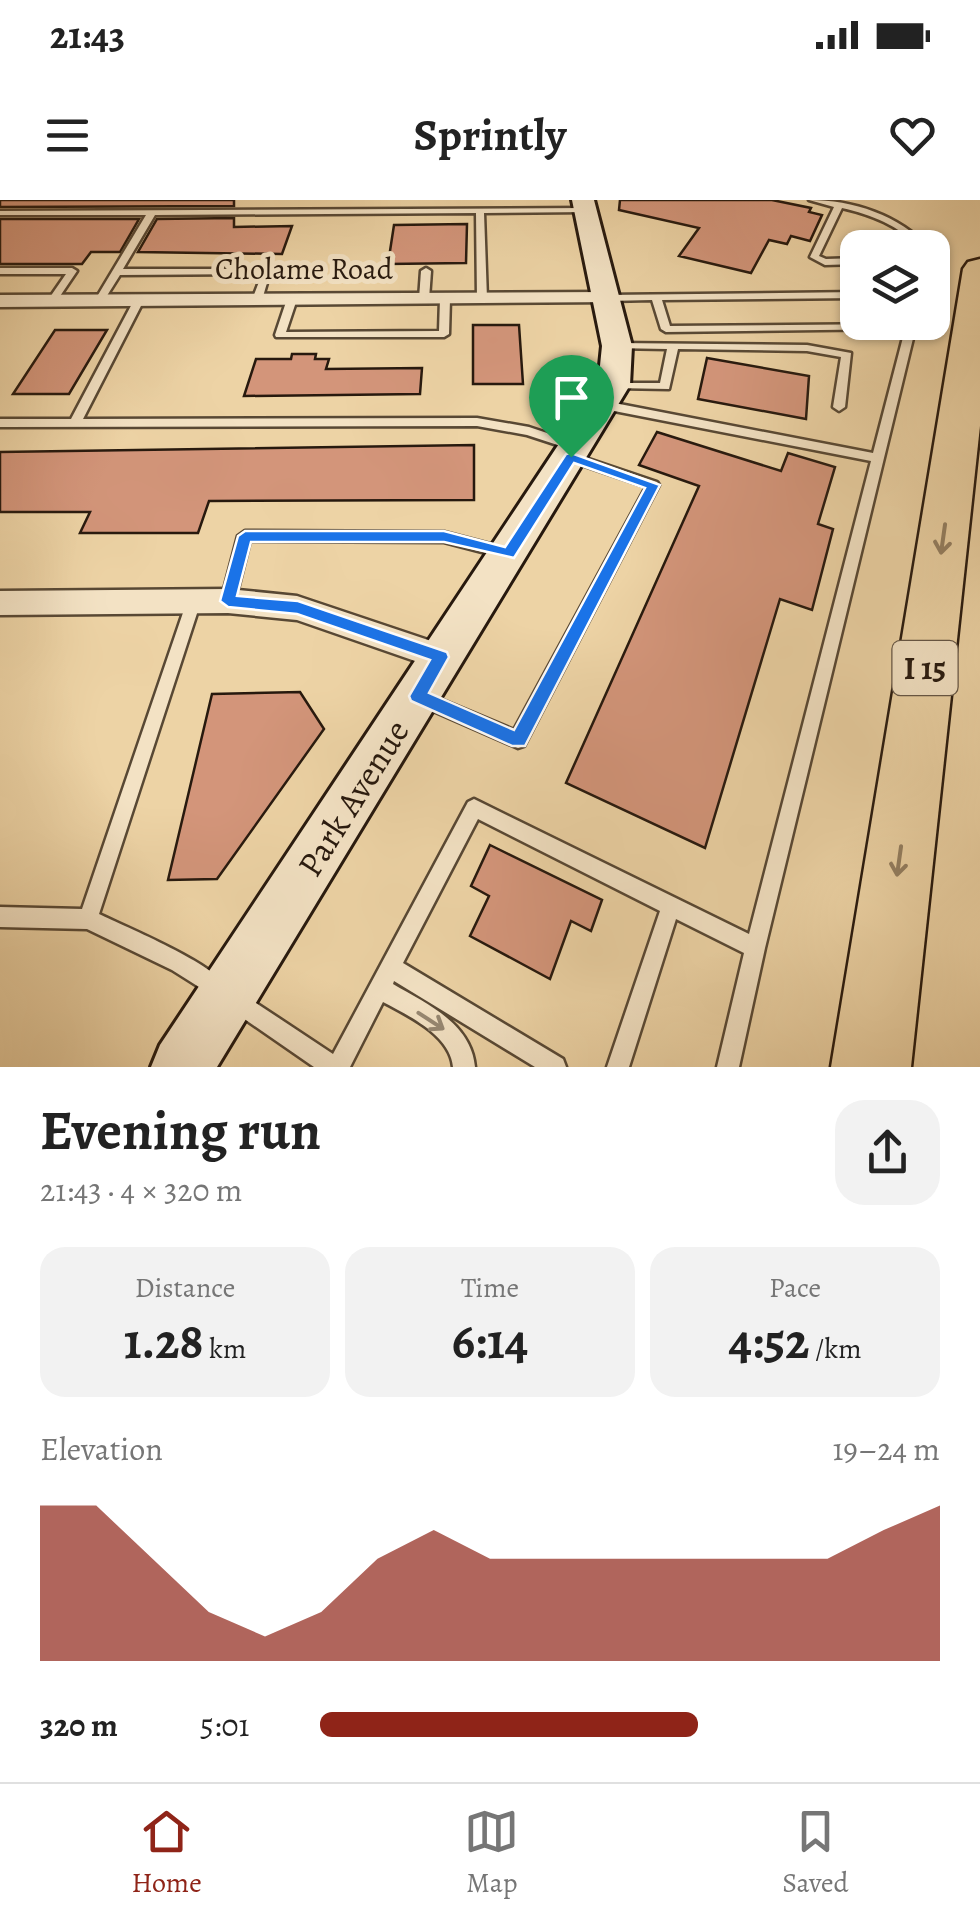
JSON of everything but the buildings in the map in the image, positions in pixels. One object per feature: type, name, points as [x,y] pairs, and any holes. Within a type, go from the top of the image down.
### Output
[{"type":"highway","name":"I 15","points":[[870,1067],[980,270]]},
{"type":"street","name":"Park Avenue","points":[[182,1067],[609,395],[618,346],[584,205]]},
{"type":"street","name":"Cholame Road","points":[[0,300],[608,298]]},
{"type":"street","points":[[0,603],[228,601],[298,608],[429,676]]},
{"type":"lane","points":[[813,200],[886,218],[908,230]]},
{"type":"lane","points":[[0,212],[480,210],[584,205]]},
{"type":"lane","points":[[838,205],[814,257],[840,262]]},
{"type":"lane","points":[[480,210],[482,299]]},
{"type":"lane","points":[[100,300],[152,212]]},
{"type":"lane","points":[[292,300],[280,334],[444,334],[426,270]]},
{"type":"lane","points":[[0,271],[72,271],[52,300]]},
{"type":"lane","points":[[117,272],[268,271],[257,300]]},
{"type":"lane","points":[[608,298],[840,295]]},
{"type":"lane","points":[[656,298],[666,329],[840,326]]},
{"type":"lane","points":[[75,422],[139,300]]},
{"type":"lane","points":[[728,1067],[877,458],[901,340]]},
{"type":"lane","points":[[618,346],[808,348],[847,356],[839,407]]},
{"type":"lane","points":[[609,395],[665,387],[673,346]]},
{"type":"lane","points":[[609,395],[877,458]]},
{"type":"lane","points":[[0,423],[477,422],[528,431],[653,485],[518,740],[429,676]]},
{"type":"lane","points":[[228,601],[245,536],[444,536],[509,554]]},
{"type":"lane","points":[[88,919],[194,601]]},
{"type":"lane","points":[[0,916],[88,919],[180,963],[335,1067],[474,808],[756,948]]},
{"type":"lane","points":[[618,1067],[671,906]]},
{"type":"lane","points":[[390,967],[555,1067]]},
{"type":"lane","points":[[380,988],[455,1036],[466,1059],[464,1067]]},
{"type":"route","points":[[571,457],[653,485],[518,740],[417,696],[441,657],[298,608],[228,601],[245,536],[444,536],[509,554],[571,457]]}]
